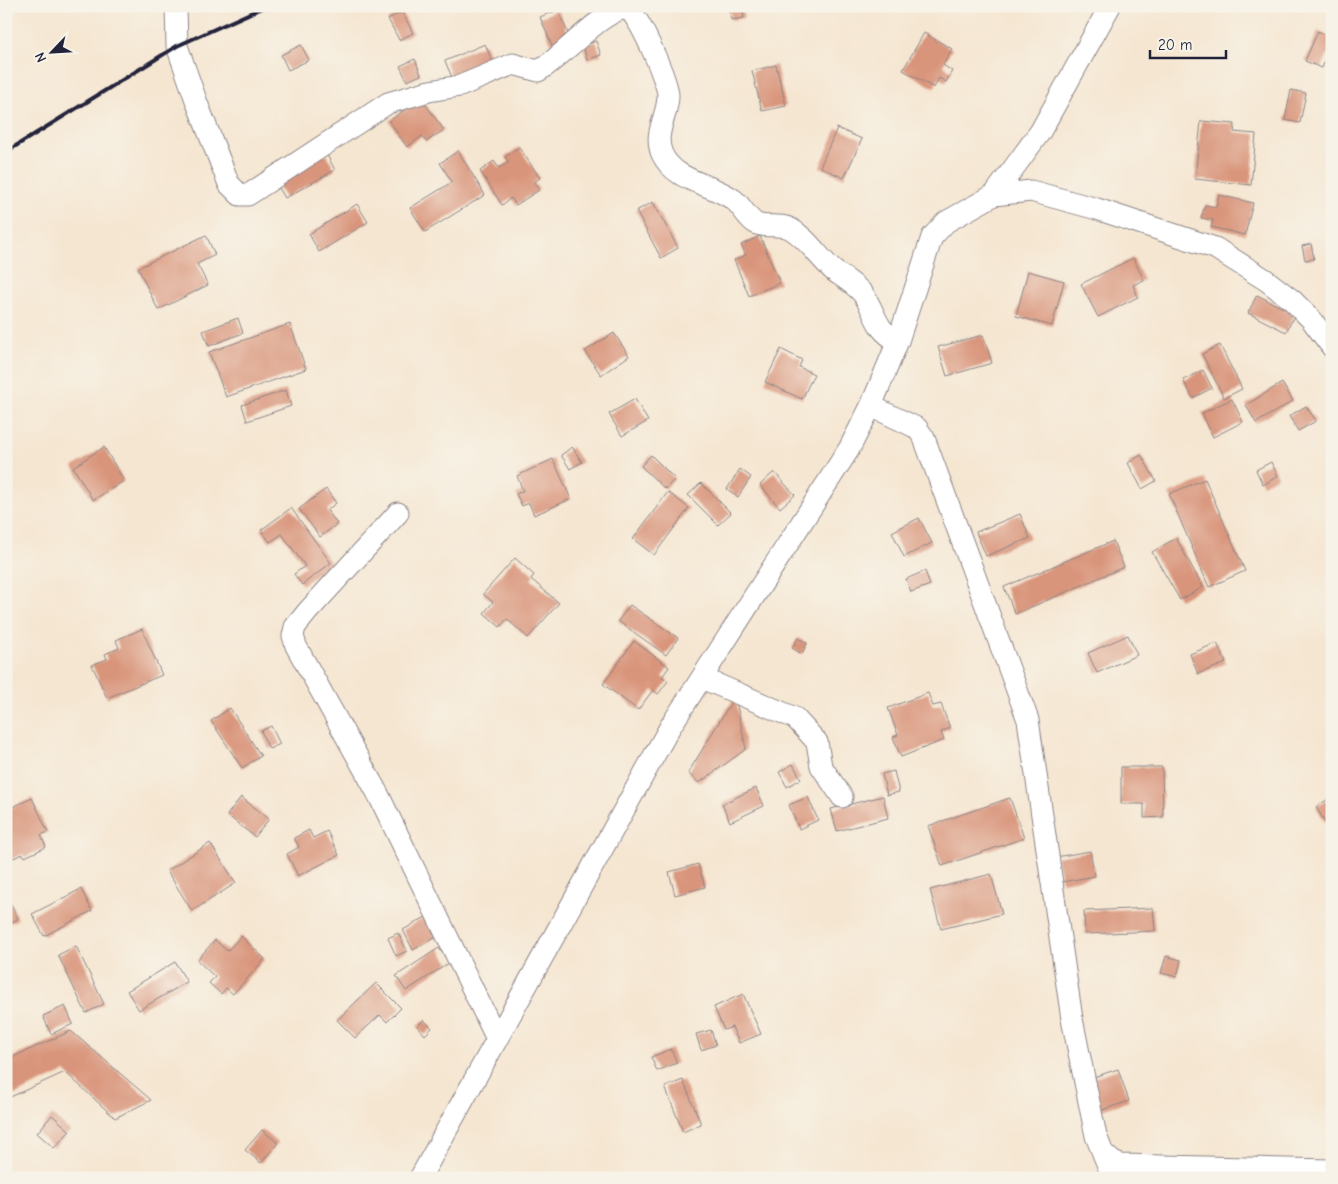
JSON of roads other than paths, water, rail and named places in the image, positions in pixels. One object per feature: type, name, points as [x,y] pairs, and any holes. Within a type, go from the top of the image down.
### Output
[{"type":"street","points":[[176,6],[177,46],[228,184],[240,195],[248,195],[388,103],[429,91],[460,86],[513,64],[538,71],[593,26],[617,12],[626,9],[630,10],[638,21],[667,84],[668,96],[658,141],[668,166],[679,174],[732,199],[744,208],[752,221],[758,224],[790,228],[833,270],[852,283],[863,295],[887,336],[898,341]]},
{"type":"street","points":[[994,195],[1040,132],[1110,6]]},
{"type":"street","points":[[420,1178],[670,727],[850,449],[871,406],[898,341],[932,237],[946,222],[994,195],[1031,191],[1096,209],[1215,248],[1266,280],[1292,300],[1332,347]]},
{"type":"street","points":[[871,406],[917,428],[924,438],[1028,720],[1072,1019],[1096,1136],[1112,1178]]},
{"type":"street","points":[[398,513],[308,611],[295,627],[293,636],[309,674],[378,794],[496,1039]]},
{"type":"street","points":[[702,678],[795,718],[817,742],[821,766],[842,797]]},
{"type":"street","points":[[1103,1152],[1113,1162],[1121,1165],[1332,1170]]},
{"type":"railway","points":[[6,152],[177,46],[266,6]]}]
